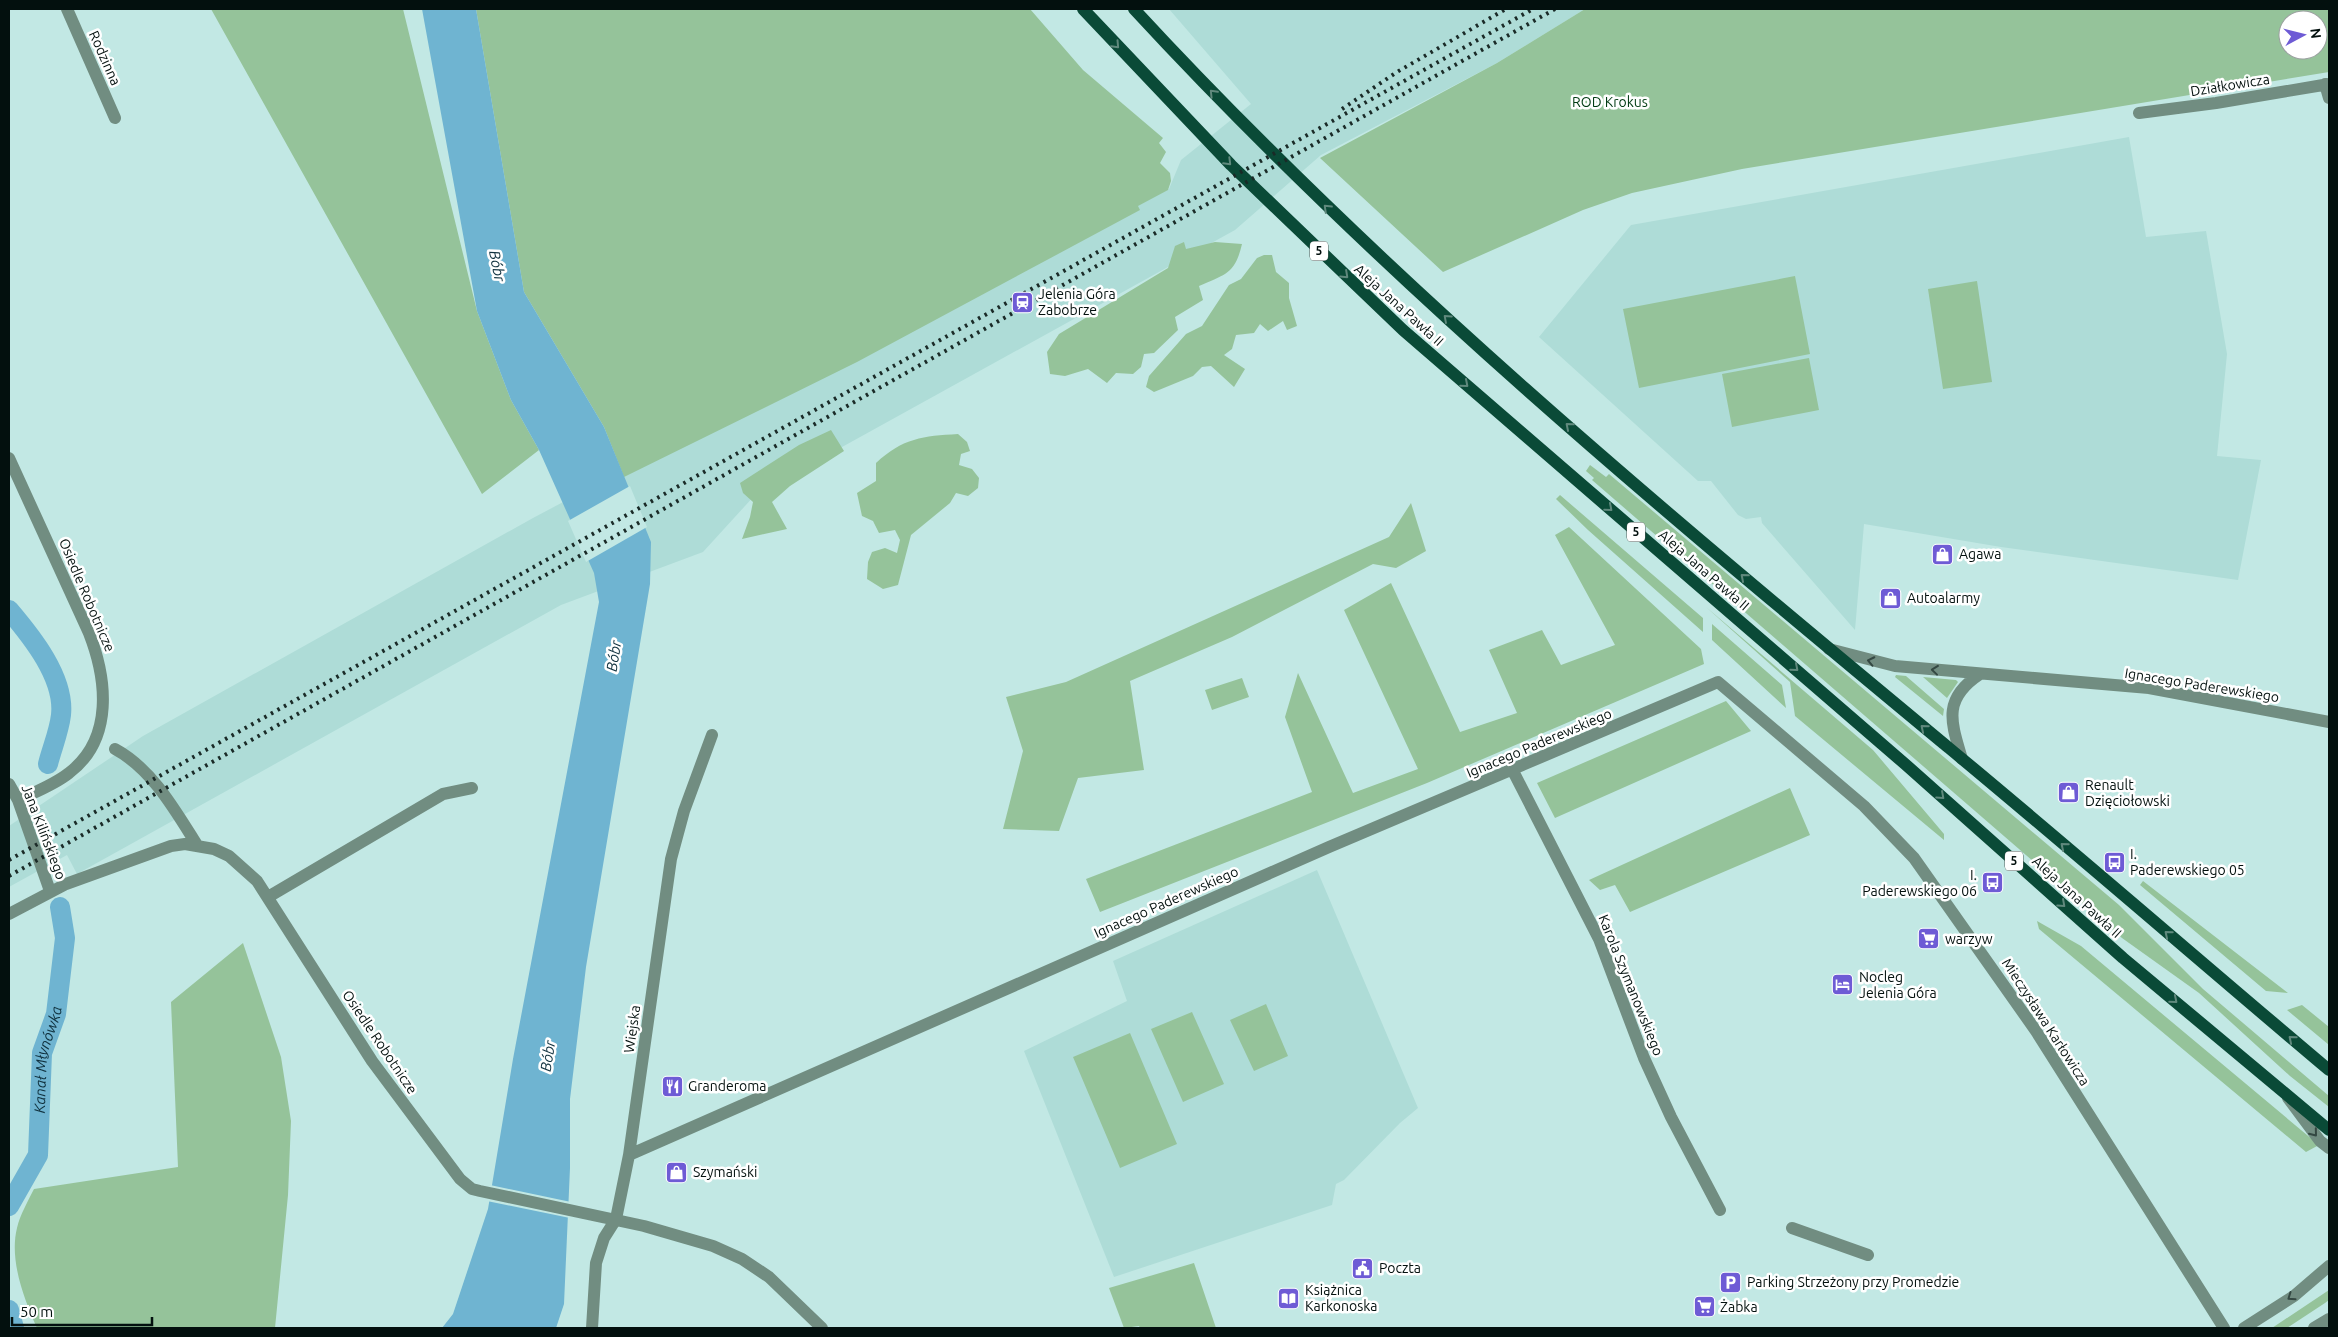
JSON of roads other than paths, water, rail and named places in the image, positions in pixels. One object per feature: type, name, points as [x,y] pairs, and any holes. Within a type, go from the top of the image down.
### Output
[{"type":"main road","name":"Aleja Jana Pawła II","points":[[1083,9],[1170,102],[1307,239],[1403,330],[1905,764],[2123,958],[2329,1130]]},
{"type":"main road","name":"Aleja Jana Pawła II","points":[[1134,9],[1260,142],[1330,211],[1429,303],[1605,458],[1829,649],[1962,759],[2329,1070]]},
{"type":"street","name":"Rodzinna","points":[[67,9],[115,118]]},
{"type":"street","name":"Działkowicza","points":[[2139,112],[2216,103],[2327,84],[2329,98]]},
{"type":"street","name":"Osiedle Robotnicze","points":[[9,458],[92,640],[101,669],[105,694],[100,724],[84,758],[70,773],[18,800]]},
{"type":"street","name":"Ignacego Paderewskiego","points":[[1829,649],[1894,666],[2149,688],[2329,722]]},
{"type":"street","points":[[1962,759],[1952,725],[1952,708],[1962,688],[1980,674]]},
{"type":"street","name":"Ignacego Paderewskiego","points":[[629,1155],[1302,859],[1513,771],[1718,682]]},
{"type":"street","name":"Mieczysława Karłowicza","points":[[1718,682],[1864,806],[1914,858],[2036,1031],[2224,1328]]},
{"type":"street","name":"Wiejska","points":[[592,1328],[596,1263],[604,1238],[616,1219],[629,1155],[670,859],[684,811],[712,735]]},
{"type":"street","points":[[115,749],[139,764],[197,845]]},
{"type":"street","name":"Karola Szymanowskiego","points":[[1513,771],[1599,939],[1644,1058],[1671,1117],[1720,1210]]},
{"type":"street","name":"Jana Kilińskiego","points":[[9,784],[18,800],[50,891]]},
{"type":"street","points":[[268,897],[443,794],[472,788]]},
{"type":"street","name":"Osiedle Robotnicze","points":[[9,914],[50,891],[171,846],[197,845],[214,849],[242,866],[257,881],[372,1061],[460,1180],[472,1189],[616,1219],[688,1237],[742,1259],[769,1277],[822,1328]]},
{"type":"street","points":[[2281,1088],[2304,1121],[2329,1148]]},
{"type":"street","points":[[1792,1228],[1868,1255]]},
{"type":"street","points":[[2244,1328],[2294,1296],[2329,1266]]},
{"type":"street","points":[[2314,1328],[2329,1319]]},
{"type":"water","name":"Bóbr","points":[[422,9],[476,9],[524,292],[604,427],[651,542],[650,584],[586,967],[570,1099],[570,1168],[564,1304],[556,1328],[442,1328],[453,1314],[488,1209],[513,1059],[599,602],[594,573],[539,450],[511,400],[477,311]]},
{"type":"waterway","name":"Kanał Młynówka","points":[[9,610],[37,645],[58,687],[61,715],[48,764]]},
{"type":"waterway","name":"Kanał Młynówka","points":[[9,1206],[38,1155],[42,1053],[56,1014],[65,938],[60,907]]},
{"type":"waterway","name":"Kanał Młynówka","points":[[9,1310],[14,1328]]},
{"type":"railway","points":[[1342,109],[1397,72],[1506,9]]},
{"type":"railway","points":[[9,860],[1533,9]]},
{"type":"railway","points":[[9,876],[1555,9]]},
{"type":"place","name":"Jelenia Góra Zabobrze","points":[[1022,302]]},
{"type":"place","name":"Agawa","points":[[1943,554]]},
{"type":"place","name":"Autoalarmy","points":[[1891,598]]},
{"type":"place","name":"Renault Dzięciołowski","points":[[2069,793]]},
{"type":"place","name":"I. Paderewskiego 05","points":[[2114,862]]},
{"type":"place","name":"I. Paderewskiego 06","points":[[1993,883]]},
{"type":"place","name":"warzyw","points":[[1929,939]]},
{"type":"place","name":"Nocleg Jelenia Góra","points":[[1843,985]]},
{"type":"place","name":"Granderoma","points":[[672,1086]]},
{"type":"place","name":"Szymański","points":[[677,1172]]},
{"type":"place","name":"Poczta","points":[[1363,1268]]},
{"type":"place","name":"Parking Strzeżony przy Promedzie","points":[[1731,1282]]},
{"type":"place","name":"Książnica Karkonoska","points":[[1289,1298]]},
{"type":"place","name":"Żabka","points":[[1704,1307]]},
{"type":"park label","name":"ROD Krokus","points":[[1610,102]]}]
